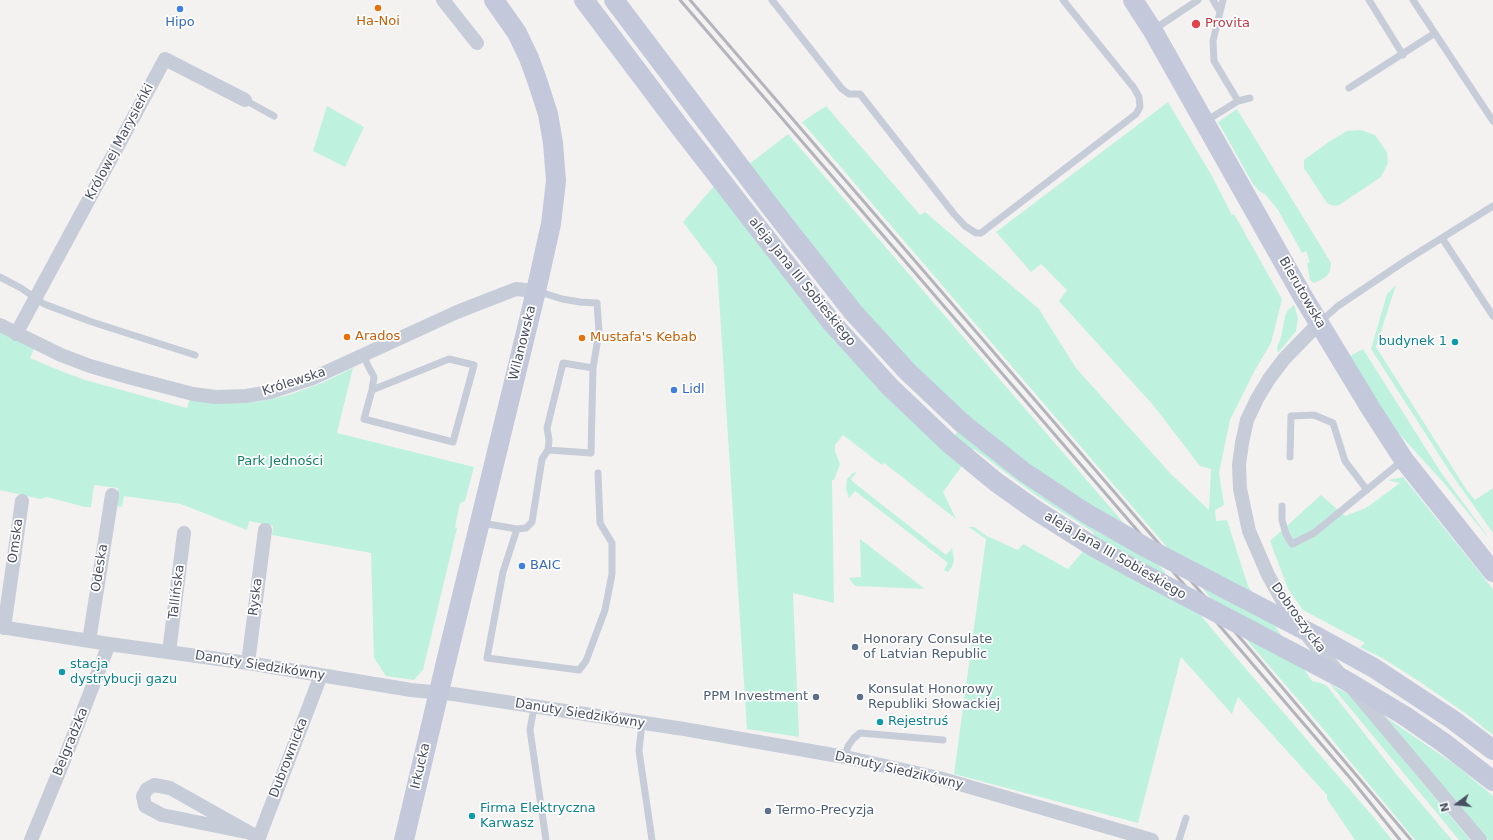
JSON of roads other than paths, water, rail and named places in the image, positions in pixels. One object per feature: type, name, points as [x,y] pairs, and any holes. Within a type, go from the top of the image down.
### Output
[{"type":"main road","name":"Wilanowska","points":[[438,693],[536,291],[551,224],[556,181],[553,143],[548,114],[529,58],[517,33],[494,0]]},
{"type":"main road","name":"aleja Jana III Sobieskiego","points":[[584,0],[679,126],[832,323],[890,387],[950,444],[996,482],[1054,522],[1136,570],[1345,680],[1405,716],[1444,743],[1493,782]]},
{"type":"main road","name":"aleja Jana III Sobieskiego","points":[[614,0],[853,312],[907,371],[962,422],[1024,472],[1090,516],[1159,555],[1314,635],[1374,668],[1453,720],[1493,750]]},
{"type":"main road","name":"Bierutowska","points":[[1133,0],[1153,31],[1319,323],[1371,409],[1404,460],[1493,571]]},
{"type":"main road","name":"Irkucka","points":[[404,840],[438,693]]},
{"type":"street","points":[[443,0],[477,42]]},
{"type":"street","name":"Królowej Marysieńki","points":[[16,334],[164,59],[244,100]]},
{"type":"street","name":"Królewska","points":[[0,325],[61,355],[90,366],[193,394],[216,397],[246,396],[270,392],[313,378],[452,315],[516,289],[536,291]]},
{"type":"street","name":"Dobroszycka","points":[[1319,323],[1284,359],[1268,379],[1247,420],[1239,464],[1240,489],[1249,531],[1260,560],[1271,580],[1286,605],[1310,639],[1480,840]]},
{"type":"street","name":"Odeska","points":[[89,641],[112,495]]},
{"type":"street","name":"Omska","points":[[2,627],[22,501]]},
{"type":"street","name":"Ryska","points":[[248,663],[265,530]]},
{"type":"street","name":"Tallińska","points":[[169,652],[184,533]]},
{"type":"street","name":"Danuty Siedzikówny","points":[[2,627],[109,644],[248,663],[411,690],[642,723],[845,757],[939,778],[1152,840]]},
{"type":"street","name":"Belgradzka","points":[[31,840],[109,644]]},
{"type":"street","name":"Dubrownicka","points":[[254,837],[321,675]]},
{"type":"street","points":[[154,785],[170,788],[254,837],[162,815],[145,806],[143,796],[147,789],[154,785]]},
{"type":"lane","points":[[772,0],[842,89],[849,94],[860,94],[954,214],[965,226],[976,233],[982,234],[1136,114],[1140,107],[1139,97],[1134,88],[1063,0]]},
{"type":"lane","points":[[1153,31],[1198,0]]},
{"type":"lane","points":[[1213,0],[1220,12]]},
{"type":"lane","points":[[1223,0],[1213,41],[1214,61],[1238,101]]},
{"type":"lane","points":[[1369,0],[1403,55]]},
{"type":"lane","points":[[1414,0],[1493,121]]},
{"type":"lane","points":[[1349,88],[1403,55],[1435,33]]},
{"type":"lane","points":[[1205,122],[1238,101],[1250,98]]},
{"type":"lane","name":"Królowej Marysieńki","points":[[244,100],[274,116]]},
{"type":"lane","points":[[1319,323],[1336,307],[1493,206]]},
{"type":"lane","points":[[1442,238],[1493,316]]},
{"type":"lane","points":[[0,277],[21,288],[44,304],[92,322],[195,355]]},
{"type":"lane","points":[[536,291],[562,299],[597,303],[599,332],[593,368],[591,453],[548,450]]},
{"type":"lane","points":[[363,356],[374,377],[364,419],[453,442],[474,365],[449,359],[372,390]]},
{"type":"lane","points":[[479,522],[518,529],[526,528],[532,522],[542,459],[548,450],[549,440],[547,428],[563,363],[593,368]]},
{"type":"lane","points":[[1290,457],[1291,416],[1314,415],[1327,420],[1333,423],[1345,461],[1368,490]]},
{"type":"lane","points":[[1282,506],[1282,520],[1286,534],[1292,544],[1314,534],[1404,460]]},
{"type":"lane","points":[[518,529],[503,572],[487,658],[579,670],[586,661],[605,610],[612,574],[612,543],[600,524],[598,473]]},
{"type":"lane","points":[[534,707],[530,730],[546,840]]},
{"type":"lane","points":[[642,723],[639,750],[652,840]]},
{"type":"lane","points":[[845,757],[848,746],[860,733],[943,740]]},
{"type":"lane","points":[[1179,840],[1186,818]]},
{"type":"railway","points":[[680,0],[1231,639],[1351,779],[1400,840]]},
{"type":"railway","points":[[690,0],[1254,654],[1411,840]]},
{"type":"place","name":"Ha-Noi","points":[[378,8]]},
{"type":"place","name":"Hipo","points":[[180,9]]},
{"type":"place","name":"Provita","points":[[1196,24]]},
{"type":"place","name":"Arados","points":[[347,337]]},
{"type":"place","name":"Mustafa's Kebab","points":[[582,338]]},
{"type":"place","name":"budynek 1","points":[[1455,342]]},
{"type":"place","name":"Lidl","points":[[674,390]]},
{"type":"place","name":"BAIC","points":[[522,566]]},
{"type":"place","name":"Honorary Consulate of Latvian Republic","points":[[855,647]]},
{"type":"place","name":"stacja dystrybucji gazu","points":[[62,672]]},
{"type":"place","name":"PPM Investment","points":[[816,697]]},
{"type":"place","name":"Konsulat Honorowy Republiki Słowackiej","points":[[860,697]]},
{"type":"place","name":"Rejestruś","points":[[880,722]]},
{"type":"place","name":"Termo-Precyzja","points":[[768,811]]},
{"type":"place","name":"Firma Elektryczna Karwasz","points":[[472,816]]},
{"type":"park label","name":"Park Jedności","points":[[280,462]]}]
